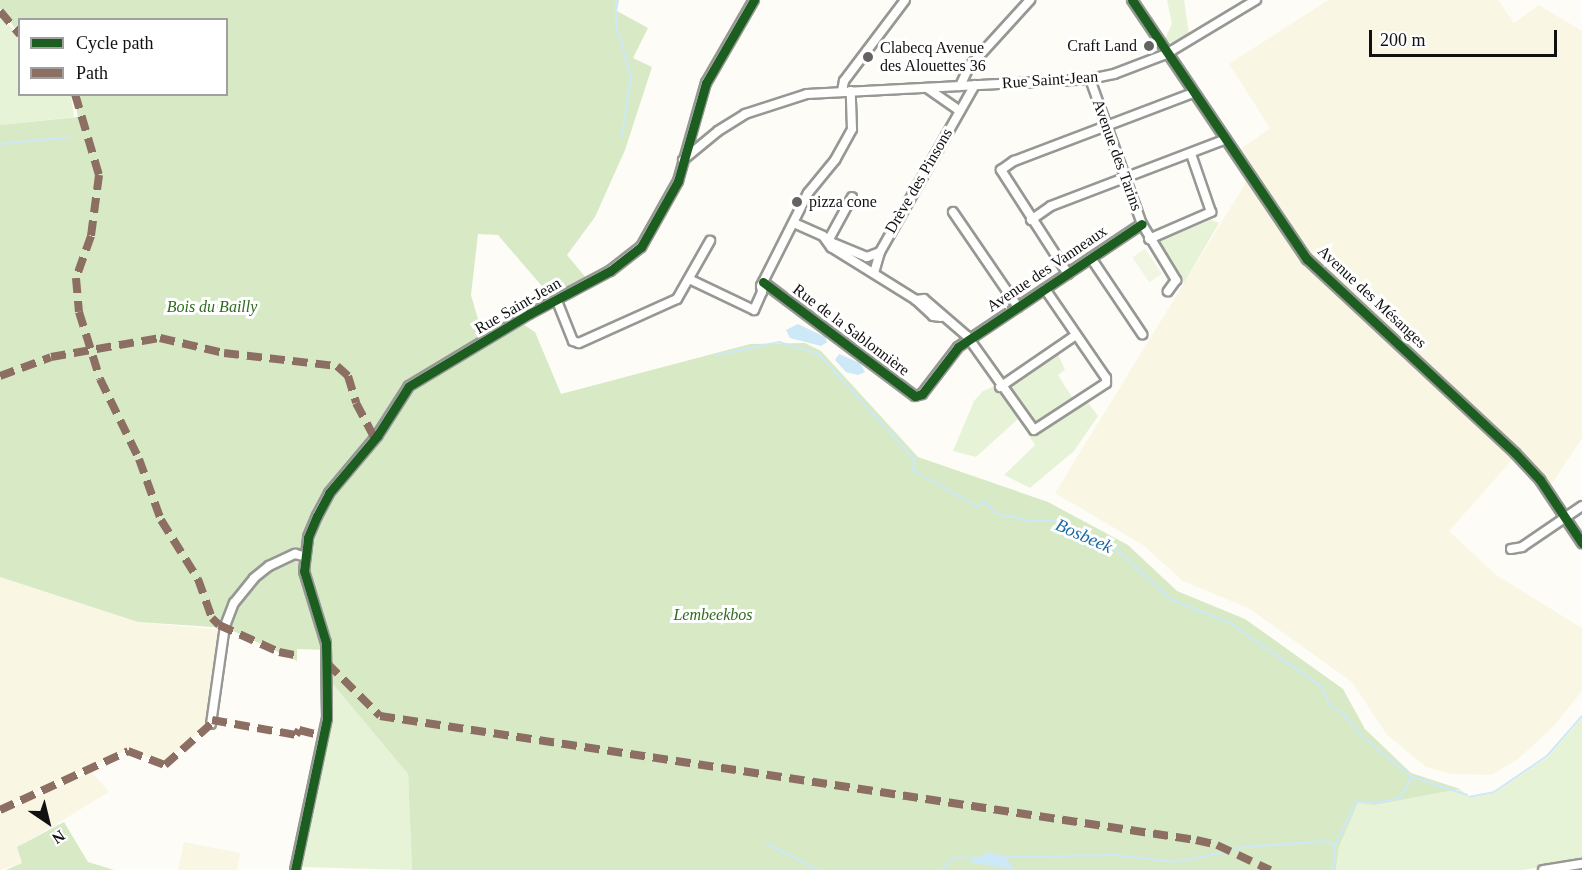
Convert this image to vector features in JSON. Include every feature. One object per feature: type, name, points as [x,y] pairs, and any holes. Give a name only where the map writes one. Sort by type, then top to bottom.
[{"type":"street","points":[[683,160],[706,83],[754,0]]},
{"type":"street","points":[[842,91],[850,74],[904,0]]},
{"type":"street","points":[[960,86],[969,67],[1030,0]]},
{"type":"street","name":"Avenue des Mésanges","points":[[1132,0],[1166,54],[1307,259],[1474,411],[1540,480],[1582,543]]},
{"type":"street","name":"Rue Saint-Jean","points":[[304,556],[317,516],[351,465],[377,436],[410,386],[610,272],[641,247],[666,206],[683,160],[718,130],[760,106],[807,94],[1090,79],[1166,54],[1256,0]]},
{"type":"street","points":[[850,74],[852,83],[861,90]]},
{"type":"street","name":"Avenue des Tarins","points":[[1090,79],[1142,224],[1149,239],[1176,280],[1168,291]]},
{"type":"street","name":"Drève des Pinsons","points":[[874,273],[880,252],[975,85]]},
{"type":"street","name":"Drève des Pinsons","points":[[927,88],[960,111]]},
{"type":"street","points":[[689,279],[749,311],[754,310],[762,292],[763,282],[808,192],[835,160],[852,129],[851,90]]},
{"type":"street","points":[[1068,274],[1031,220],[1001,170],[1014,161],[1193,93]]},
{"type":"street","points":[[1031,220],[1051,206],[1226,139]]},
{"type":"street","points":[[1149,239],[1211,212],[1191,154]]},
{"type":"street","points":[[828,241],[852,196]]},
{"type":"street","points":[[954,212],[1018,307]]},
{"type":"street","points":[[794,223],[828,241],[867,257],[862,266]]},
{"type":"street","name":"Avenue des Vanneaux","points":[[970,339],[1142,224]]},
{"type":"street","points":[[557,301],[573,341],[579,343],[677,299],[710,241]]},
{"type":"street","points":[[828,241],[831,247],[916,300],[933,316],[941,316],[970,339],[1030,429],[1038,430],[1106,383],[1106,378],[1045,289]]},
{"type":"street","name":"Drève des Pinsons","points":[[867,257],[880,252]]},
{"type":"street","points":[[1091,258],[1142,334]]},
{"type":"street","name":"Rue de la Sablonnière","points":[[763,282],[915,396],[922,394],[955,350],[970,339]]},
{"type":"street","points":[[1000,387],[1076,335]]},
{"type":"street","points":[[1511,549],[1522,547],[1582,506]]},
{"type":"street","points":[[211,724],[221,645],[234,603],[254,578],[269,566],[295,554],[304,556],[307,591],[324,636],[327,663],[327,722],[296,870]]},
{"type":"street","points":[[1543,870],[1582,864]]},
{"type":"shaded area","points":[[1328,0],[1498,0],[1514,23],[1539,5],[1582,31],[1582,438],[1550,487],[1519,452],[1449,531],[1496,575],[1582,628],[1582,691],[1553,727],[1518,759],[1491,775],[1451,774],[1426,767],[1387,735],[1352,682],[1250,609],[1183,581],[1143,545],[1055,493],[1253,171],[1238,151],[1270,128],[1229,64]]},
{"type":"shaded area","points":[[0,577],[138,622],[223,630],[209,724],[165,763],[127,750],[0,809]]},
{"type":"shaded area","points":[[91,771],[109,792],[18,847],[22,863],[0,870],[0,813]]},
{"type":"shaded area","points":[[184,842],[240,853],[237,870],[178,870]]},
{"type":"green space","points":[[0,0],[619,0],[617,11],[648,28],[633,58],[652,67],[625,150],[595,217],[567,255],[587,279],[553,299],[498,235],[478,234],[471,295],[485,343],[521,323],[535,332],[561,394],[750,344],[805,343],[821,351],[918,457],[1048,502],[1128,545],[1177,591],[1245,619],[1343,689],[1365,729],[1411,773],[1460,789],[1375,805],[1358,803],[1339,847],[1336,870],[412,870],[408,774],[331,682],[328,650],[297,649],[297,661],[227,628],[138,622],[0,577],[0,125],[78,117],[74,96],[228,96],[228,18],[18,18],[18,32],[0,9]]},
{"type":"green space","points":[[1167,0],[1184,0],[1189,35],[1174,43],[1164,41],[1172,24]]},
{"type":"green space","points":[[0,14],[18,36],[18,96],[71,96],[74,117],[0,125]]},
{"type":"green space","points":[[1211,220],[1219,223],[1184,283],[1160,247],[1160,241]]},
{"type":"green space","points":[[1145,249],[1162,274],[1149,282],[1133,257]]},
{"type":"green space","points":[[1057,352],[1065,370],[1058,375],[1075,402],[1087,401],[1098,416],[1074,451],[1030,488],[1004,475],[1035,445],[1018,419],[976,457],[953,451],[974,401],[983,391],[995,386],[1000,392]]},
{"type":"green space","points":[[331,682],[408,774],[412,870],[301,867],[331,720]]},
{"type":"green space","points":[[1582,718],[1582,861],[1523,870],[1336,870],[1339,847],[1358,803],[1375,805],[1460,789],[1470,798],[1494,793],[1548,757]]},
{"type":"green space","points":[[64,822],[88,862],[114,870],[6,870],[22,863],[17,847]]},
{"type":"water","points":[[798,324],[825,337],[827,342],[821,346],[790,338],[786,330]]},
{"type":"water","points":[[839,354],[860,363],[865,372],[858,375],[846,372],[835,360]]},
{"type":"water","points":[[989,852],[1006,857],[1014,870],[969,862]]},
{"type":"waterway","points":[[616,0],[616,26],[631,75],[622,137]]},
{"type":"waterway","points":[[0,144],[69,137]]},
{"type":"waterway","name":"Bosbeek","points":[[717,355],[779,342],[819,354],[914,459],[913,470],[978,507],[984,501],[996,514],[1032,521],[1056,520],[1118,551],[1172,600],[1230,623],[1322,687],[1330,706],[1343,713],[1365,739],[1412,777]]},
{"type":"waterway","points":[[1469,797],[1494,792],[1547,756],[1582,716]]},
{"type":"waterway","points":[[1234,848],[1326,841],[1335,845],[1357,801],[1375,803],[1400,798],[1412,777],[1467,795]]},
{"type":"waterway","points":[[767,844],[818,870]]},
{"type":"waterway","points":[[1333,870],[1335,846]]},
{"type":"waterway","points":[[1005,857],[1116,855],[1175,862],[1227,852]]},
{"type":"waterway","points":[[942,870],[953,858],[976,857]]},
{"type":"marked path","points":[[0,11],[18,33]]},
{"type":"marked path","points":[[76,96],[99,175],[91,236],[76,278],[79,312],[100,379],[139,459],[161,520],[198,579],[212,618],[219,625],[279,652],[299,656]]},
{"type":"marked path","points":[[0,376],[51,357],[160,338],[224,353],[337,366],[348,376],[356,403],[375,438]]},
{"type":"marked path","points":[[327,663],[380,716],[1196,840],[1217,845],[1270,870]]},
{"type":"marked path","points":[[212,720],[296,735],[299,730],[323,736]]},
{"type":"marked path","points":[[0,810],[128,751],[165,765],[211,724]]},
{"type":"cycle path","points":[[295,870],[327,718],[326,643],[304,571],[308,537],[329,493],[377,436],[409,386],[529,314],[610,271],[641,247],[678,181],[706,83],[754,0]]},
{"type":"cycle path","points":[[1132,0],[1307,259],[1515,453],[1540,480],[1582,543]]},
{"type":"cycle path","points":[[763,282],[915,396],[922,394],[958,347],[1142,224]]},
{"type":"place","name":"Craft Land","points":[[1149,46]]},
{"type":"place","name":"Clabecq Avenue des Alouettes 36","points":[[868,57]]},
{"type":"place","name":"pizza cone","points":[[797,202]]},
{"type":"park label","name":"Bois du Bailly","points":[[212,307]]},
{"type":"park label","name":"Lembeekbos","points":[[713,615]]}]
